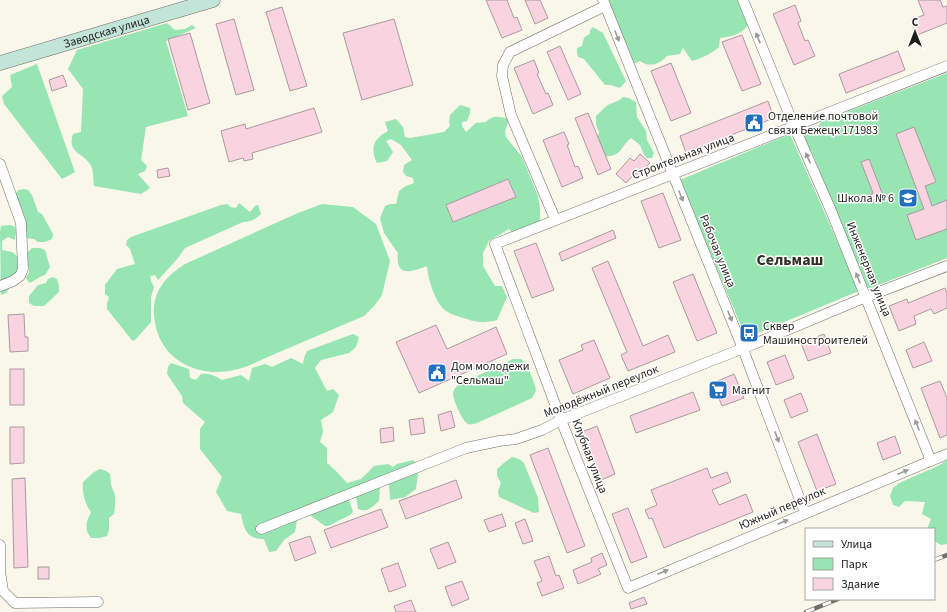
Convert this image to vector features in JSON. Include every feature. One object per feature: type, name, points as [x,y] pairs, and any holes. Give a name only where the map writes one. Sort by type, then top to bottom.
[{"type":"street","name":"Заводская улица","points":[[0,63],[213,0]]},
{"type":"street","name":"Инженерная улица","points":[[743,0],[794,126],[832,213],[931,461]]},
{"type":"street","name":"Рабочая улица","points":[[604,3],[743,349],[805,512]]},
{"type":"street","points":[[555,219],[512,115],[502,76],[502,65],[510,52],[604,3]]},
{"type":"street","name":"Строительная улица","points":[[495,244],[555,219],[672,175],[947,66]]},
{"type":"street","points":[[0,164],[21,223],[23,269],[20,276],[14,281],[0,286]]},
{"type":"street","name":"Клубная улица","points":[[495,244],[561,420],[628,588]]},
{"type":"street","name":"Молодёжный переулок","points":[[261,529],[466,448],[516,439],[542,430],[561,420],[743,349],[866,297],[947,266]]},
{"type":"street","name":"Южный переулок","points":[[628,588],[805,512],[947,454]]},
{"type":"street","points":[[0,545],[0,571],[3,591],[15,604],[98,602]]},
{"type":"green space","points":[[607,0],[738,0],[748,25],[743,31],[728,37],[720,38],[719,47],[710,54],[696,60],[692,61],[683,48],[680,54],[667,56],[658,63],[651,65],[640,61],[632,63]]},
{"type":"green space","points":[[167,23],[175,30],[185,29],[192,25],[196,28],[166,41],[188,116],[146,127],[141,160],[147,166],[145,171],[138,174],[150,188],[141,194],[94,186],[91,166],[87,160],[76,152],[72,145],[73,134],[81,132],[83,89],[68,69],[77,50]]},
{"type":"green space","points":[[593,27],[603,33],[626,81],[620,88],[605,85],[584,59],[578,57],[577,48],[582,46],[584,38],[590,34],[590,30]]},
{"type":"green space","points":[[37,64],[75,172],[62,179],[4,104],[2,96],[12,87],[10,75]]},
{"type":"green space","points":[[947,73],[947,258],[868,288],[811,150],[806,149],[801,139],[804,134],[813,133],[821,122]]},
{"type":"green space","points":[[623,97],[629,98],[636,102],[637,117],[646,131],[647,140],[654,153],[652,158],[647,158],[644,155],[640,145],[631,138],[618,153],[603,157],[596,143],[599,132],[596,125],[596,116],[606,106]]},
{"type":"green space","points":[[460,105],[470,108],[467,121],[462,122],[462,126],[466,132],[476,123],[486,122],[494,117],[509,119],[505,132],[506,137],[522,157],[538,196],[540,208],[539,228],[513,234],[509,229],[489,241],[483,253],[483,266],[495,286],[502,286],[507,297],[497,320],[489,322],[475,321],[456,316],[446,311],[435,297],[427,266],[410,271],[402,270],[399,266],[398,253],[384,233],[380,218],[385,206],[396,204],[399,191],[414,183],[413,178],[406,176],[403,172],[404,165],[412,160],[401,145],[391,139],[386,141],[393,152],[387,161],[377,163],[373,148],[379,137],[388,131],[385,122],[396,119],[403,127],[405,137],[410,138],[444,132],[450,126],[450,115]]},
{"type":"green space","points":[[790,134],[859,291],[746,338],[680,180]]},
{"type":"green space","points":[[24,189],[28,190],[32,195],[38,212],[42,214],[52,232],[52,239],[45,242],[38,242],[34,239],[25,238],[15,193]]},
{"type":"green space","points":[[239,203],[250,212],[255,206],[258,205],[261,214],[253,220],[243,222],[185,248],[158,280],[155,275],[150,276],[154,287],[151,297],[151,322],[133,341],[107,309],[109,297],[105,294],[105,285],[117,269],[135,264],[130,249],[126,245],[127,240],[131,237],[221,205],[228,204],[230,207],[236,208]]},
{"type":"green space","points":[[322,204],[353,207],[376,224],[390,261],[382,295],[364,316],[243,368],[223,372],[194,368],[182,363],[171,354],[163,344],[157,330],[154,315],[155,299],[166,279],[185,264],[298,213]]},
{"type":"green space","points":[[11,225],[15,227],[15,240],[8,237],[2,241],[2,250],[12,252],[17,256],[19,270],[10,279],[9,289],[6,293],[1,295],[0,232],[1,226]]},
{"type":"green space","points":[[32,248],[40,248],[45,250],[50,267],[45,275],[30,283],[26,277],[29,273],[29,268],[26,264],[27,253]]},
{"type":"green space","points":[[53,277],[57,279],[59,292],[44,306],[34,306],[29,303],[29,296],[38,285],[46,283],[48,279]]},
{"type":"green space","points":[[353,334],[359,337],[356,347],[349,353],[321,360],[315,368],[327,391],[333,389],[339,395],[333,412],[321,420],[323,432],[320,442],[327,448],[327,463],[347,483],[361,479],[374,466],[388,464],[393,467],[397,464],[413,460],[416,463],[418,474],[416,489],[405,497],[390,500],[389,484],[380,487],[379,501],[367,510],[358,509],[356,497],[349,500],[353,512],[328,526],[325,526],[310,515],[297,520],[295,532],[284,540],[276,551],[269,552],[264,539],[258,539],[250,535],[245,529],[241,514],[227,511],[216,492],[222,477],[200,449],[200,429],[205,422],[183,403],[182,396],[167,374],[168,367],[171,363],[189,369],[190,378],[196,380],[201,374],[207,374],[222,380],[241,375],[249,381],[252,368],[265,364],[272,367],[291,358],[303,364],[307,351]]},
{"type":"green space","points":[[513,359],[521,359],[527,364],[536,391],[532,398],[477,423],[468,424],[463,419],[456,405],[453,396],[455,388],[458,385]]},
{"type":"green space","points":[[512,457],[519,459],[524,463],[538,498],[539,512],[534,513],[499,497],[498,491],[501,483],[497,476],[497,469]]},
{"type":"green space","points":[[947,460],[947,544],[941,545],[935,542],[935,528],[927,528],[931,519],[922,514],[925,502],[905,501],[899,507],[893,505],[890,496],[893,488],[899,483],[938,466]]},
{"type":"green space","points":[[100,469],[110,474],[111,485],[115,495],[115,507],[114,514],[109,518],[109,530],[107,536],[91,538],[87,532],[86,525],[91,512],[84,498],[83,482],[94,472]]},
{"type":"building","points":[[486,0],[507,0],[514,18],[517,17],[522,30],[502,38]]},
{"type":"building","points":[[525,0],[540,0],[548,18],[535,24]]},
{"type":"building","points":[[918,0],[940,0],[943,7],[947,6],[947,23],[917,35],[911,20],[924,15]]},
{"type":"building","points":[[795,5],[801,21],[798,23],[805,41],[808,40],[815,56],[794,65],[773,14]]},
{"type":"building","points":[[282,7],[307,86],[290,91],[266,12]]},
{"type":"building","points":[[234,19],[254,90],[236,95],[216,24]]},
{"type":"building","points":[[394,19],[413,85],[362,100],[343,33]]},
{"type":"building","points":[[190,33],[210,103],[188,110],[168,39]]},
{"type":"building","points":[[742,35],[761,84],[742,91],[722,42]]},
{"type":"building","points":[[560,46],[581,94],[568,100],[547,52]]},
{"type":"building","points":[[898,51],[905,70],[846,93],[839,74]]},
{"type":"building","points":[[534,60],[539,73],[537,74],[553,105],[533,114],[514,68]]},
{"type":"building","points":[[671,63],[691,113],[671,121],[651,71]]},
{"type":"building","points":[[63,75],[67,86],[52,91],[49,80]]},
{"type":"building","points":[[768,101],[774,118],[686,153],[680,136]]},
{"type":"building","points":[[314,108],[322,132],[252,153],[253,159],[244,161],[243,158],[229,162],[221,131],[245,124],[246,129]]},
{"type":"building","points":[[588,113],[611,169],[598,175],[575,118]]},
{"type":"building","points":[[914,127],[936,182],[925,186],[932,206],[947,200],[947,229],[916,240],[907,215],[924,209],[896,134]]},
{"type":"building","points":[[564,132],[575,167],[578,166],[583,178],[562,187],[543,140]]},
{"type":"building","points":[[640,154],[650,163],[638,175],[635,173],[626,183],[616,174],[630,158],[634,161]]},
{"type":"building","points":[[869,159],[884,198],[872,203],[869,195],[873,193],[861,162]]},
{"type":"building","points":[[168,168],[170,176],[158,178],[157,170]]},
{"type":"building","points":[[508,179],[516,197],[453,222],[446,205]]},
{"type":"building","points":[[663,193],[681,240],[659,248],[641,201]]},
{"type":"building","points":[[613,230],[616,238],[562,261],[559,253]]},
{"type":"building","points":[[536,243],[554,290],[532,298],[514,251]]},
{"type":"building","points":[[608,261],[643,346],[668,335],[675,352],[628,371],[621,355],[627,352],[592,268]]},
{"type":"building","points":[[693,274],[717,333],[697,341],[673,282]]},
{"type":"building","points":[[945,288],[947,293],[947,308],[934,314],[931,309],[914,316],[916,324],[899,331],[889,306],[907,299],[908,303]]},
{"type":"building","points":[[24,314],[25,337],[28,337],[28,351],[10,352],[8,315]]},
{"type":"building","name":"Дом молодежи \"Сельмаш\"","points":[[436,325],[447,349],[496,327],[507,354],[419,393],[396,342]]},
{"type":"building","points":[[824,334],[831,353],[808,361],[801,343]]},
{"type":"building","points":[[594,340],[610,378],[573,394],[559,360],[583,350],[581,345]]},
{"type":"building","points":[[924,342],[932,361],[913,368],[906,350]]},
{"type":"building","points":[[785,355],[794,378],[776,385],[767,362]]},
{"type":"building","points":[[10,369],[24,369],[24,405],[10,405]]},
{"type":"building","points":[[734,374],[744,398],[722,406],[713,383]]},
{"type":"building","points":[[940,381],[947,398],[947,435],[940,438],[921,388]]},
{"type":"building","points":[[693,392],[700,410],[636,433],[630,416]]},
{"type":"building","points":[[801,393],[808,411],[791,418],[784,400]]},
{"type":"building","points":[[451,411],[455,427],[441,431],[438,415]]},
{"type":"building","points":[[423,418],[425,433],[411,435],[409,420]]},
{"type":"building","points":[[597,426],[615,474],[601,480],[582,432]]},
{"type":"building","points":[[10,427],[24,427],[24,463],[10,464]]},
{"type":"building","points":[[393,427],[394,441],[381,443],[380,429]]},
{"type":"building","points":[[817,434],[836,484],[817,491],[798,442]]},
{"type":"building","points":[[895,436],[901,453],[883,460],[877,443]]},
{"type":"building","points":[[548,448],[585,546],[567,553],[530,455]]},
{"type":"building","points":[[707,468],[711,478],[727,472],[731,482],[712,490],[719,505],[746,494],[753,512],[664,548],[652,518],[649,519],[645,510],[657,505],[651,490]]},
{"type":"building","points":[[25,478],[28,567],[14,568],[12,479]]},
{"type":"building","points":[[456,480],[462,498],[406,519],[399,501]]},
{"type":"building","points":[[628,508],[647,557],[631,563],[612,514]]},
{"type":"building","points":[[381,509],[388,527],[331,548],[324,530]]},
{"type":"building","points":[[502,514],[506,526],[489,532],[484,520]]},
{"type":"building","points":[[525,519],[533,541],[523,544],[515,523]]},
{"type":"building","points":[[310,536],[316,553],[295,561],[289,543]]},
{"type":"building","points":[[448,542],[456,562],[438,569],[430,549]]},
{"type":"building","points":[[602,553],[607,565],[598,569],[601,574],[578,584],[573,570],[592,562],[591,558]]},
{"type":"building","points":[[549,556],[556,576],[559,575],[564,588],[542,596],[537,583],[542,581],[534,561]]},
{"type":"building","points":[[398,563],[406,586],[389,592],[381,569]]},
{"type":"building","points":[[38,567],[49,567],[49,579],[38,579]]},
{"type":"building","points":[[462,581],[469,599],[452,606],[445,587]]},
{"type":"building","points":[[644,597],[647,604],[631,609],[629,603]]},
{"type":"building","points":[[411,600],[416,612],[396,612],[394,606]]},
{"type":"railway","points":[[935,560],[947,555]]},
{"type":"railway","points":[[806,612],[836,600]]},
{"type":"place","name":"Отделение почтовой связи Бежецк 171983","points":[[754,123]]},
{"type":"place","name":"Школа № 6","points":[[908,198]]},
{"type":"place","name":"Сквер Машиностроителей","points":[[749,333]]},
{"type":"place","name":"Дом молодежи \"Сельмаш\"","points":[[437,373]]},
{"type":"place","name":"Магнит","points":[[718,390]]},
{"type":"district","name":"Сельмаш","points":[[790,259]]}]
